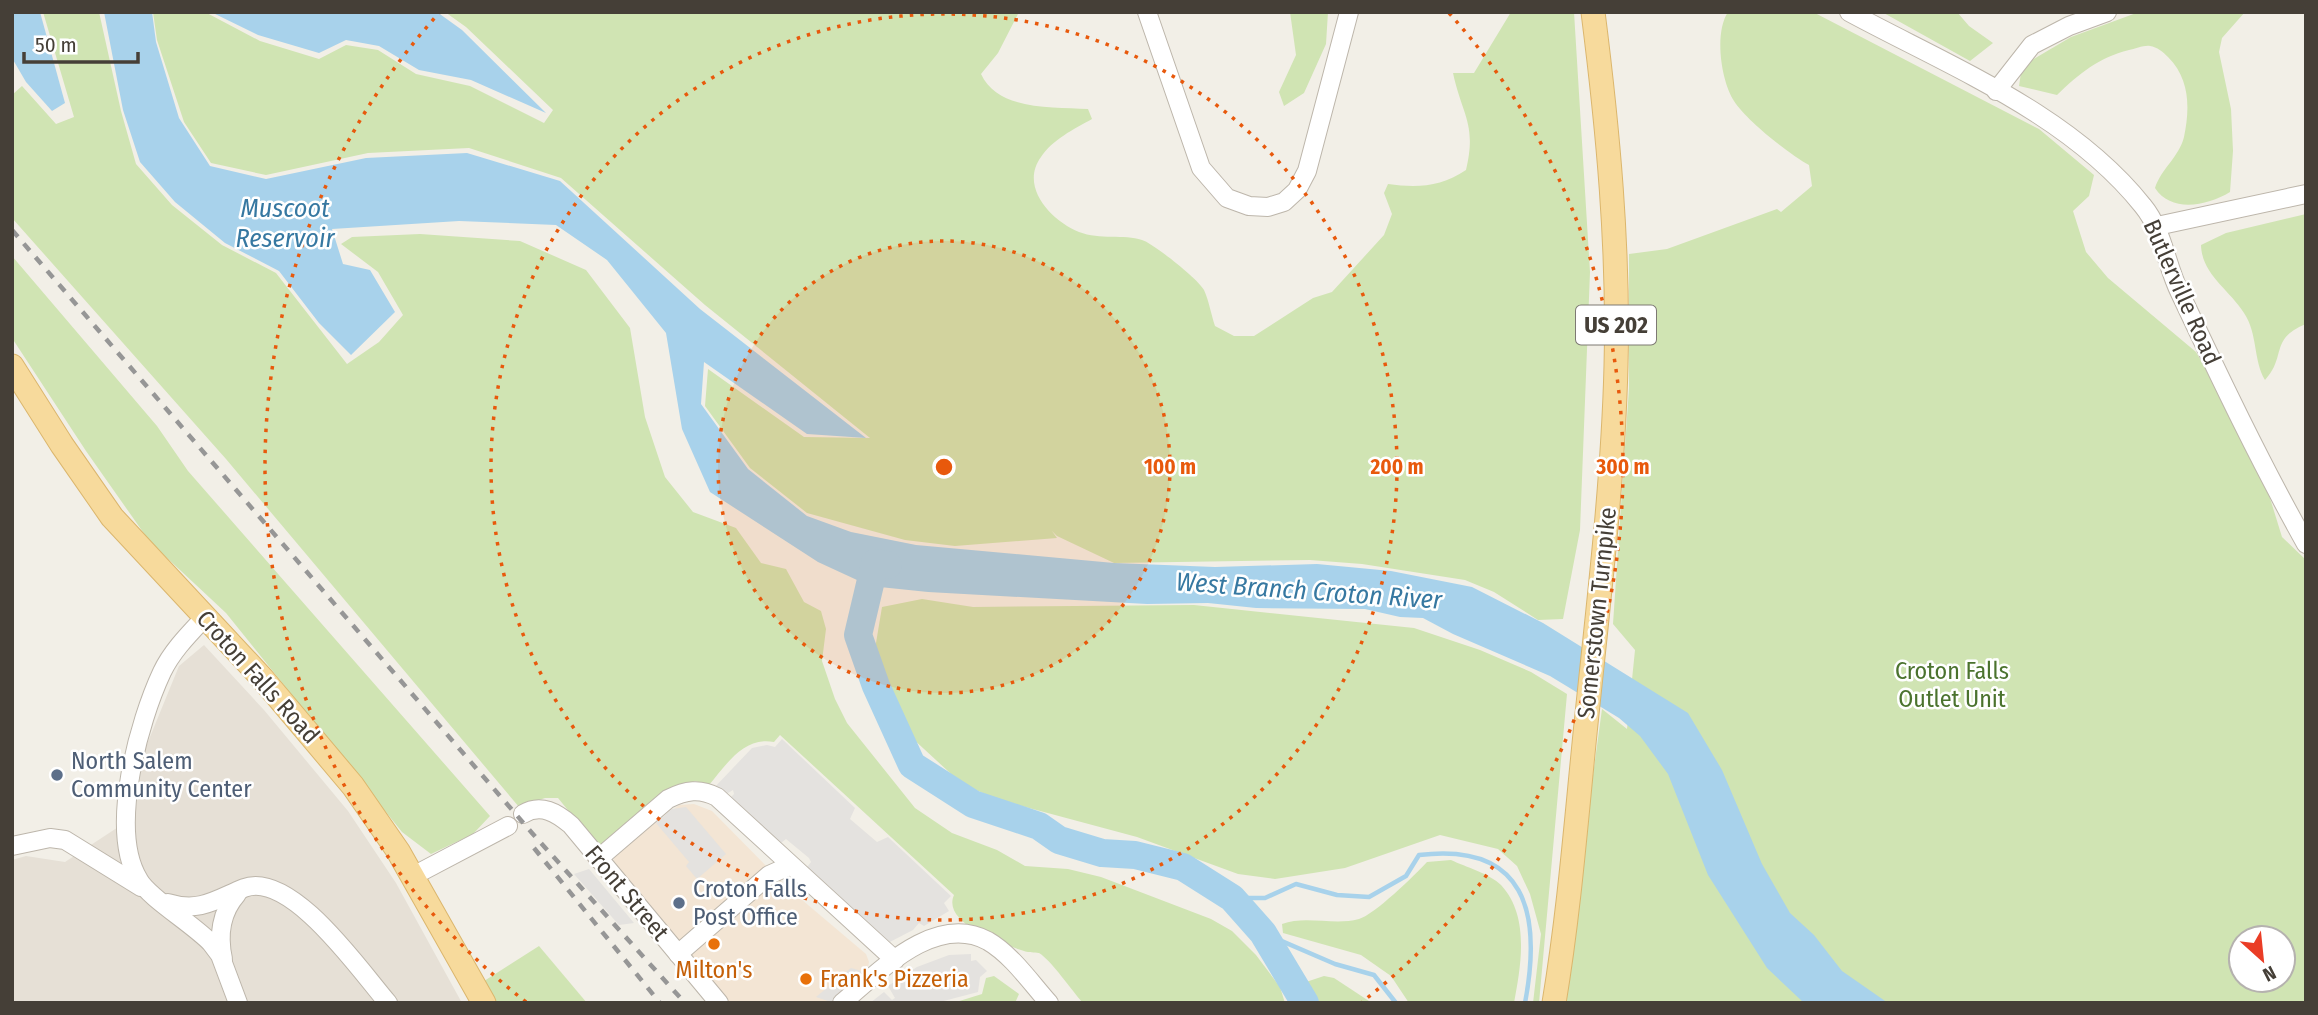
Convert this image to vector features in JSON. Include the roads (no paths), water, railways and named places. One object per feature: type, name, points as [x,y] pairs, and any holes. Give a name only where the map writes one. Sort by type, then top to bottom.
[{"type":"main road","name":"Somerstown Turnpike","points":[[1554,1003],[1569,900],[1612,442],[1616,309],[1613,197],[1593,12]]},
{"type":"main road","name":"Croton Falls Road","points":[[12,366],[111,515],[284,703],[379,821],[484,1003]]},
{"type":"street","points":[[1147,12],[1201,168],[1227,198],[1249,206],[1268,207],[1284,202],[1297,190],[1307,171],[1349,12]]},
{"type":"street","name":"Butlerville Road","points":[[1849,12],[2042,118],[2120,179],[2157,226],[2168,267],[2183,300],[2252,446],[2306,544]]},
{"type":"street","points":[[1996,91],[2032,46],[2069,26],[2107,12]]},
{"type":"street","points":[[2157,226],[2306,194]]},
{"type":"street","points":[[205,617],[172,655],[162,672],[135,755],[126,812],[134,872],[154,896],[195,907],[211,904],[255,885],[267,887],[294,900],[324,929],[388,1003]]},
{"type":"street","points":[[598,859],[668,799],[694,790],[716,796],[789,866],[895,960]]},
{"type":"street","name":"Front Street","points":[[523,814],[536,808],[560,816],[719,1003]]},
{"type":"street","points":[[413,876],[508,827]]},
{"type":"street","points":[[12,846],[50,838],[65,840],[154,896],[211,943],[238,1003]]},
{"type":"street","points":[[678,954],[769,875],[789,866]]},
{"type":"street","points":[[225,970],[220,948],[221,928],[226,911],[243,888]]},
{"type":"street","points":[[842,1003],[909,949],[941,937],[975,936],[1000,951],[1049,1003]]},
{"type":"water","points":[[12,12],[40,12],[65,103],[52,111],[26,82],[12,58]]},
{"type":"water","points":[[104,12],[152,12],[156,42],[179,118],[210,166],[266,179],[366,158],[467,153],[560,181],[700,309],[866,438],[807,434],[704,362],[701,404],[748,469],[807,516],[851,532],[916,545],[1114,563],[1215,567],[1317,564],[1391,571],[1472,587],[1543,623],[1688,713],[1722,770],[1762,864],[1790,913],[1814,935],[1842,971],[1888,1003],[1804,1003],[1767,968],[1708,875],[1668,774],[1640,736],[1619,718],[1550,676],[1423,618],[1400,617],[1365,609],[1256,608],[1208,603],[1147,604],[928,592],[870,586],[818,562],[710,492],[682,429],[666,333],[607,260],[556,225],[459,221],[332,229],[343,264],[370,270],[395,312],[351,355],[319,323],[279,271],[225,243],[175,202],[140,162],[123,110]]},
{"type":"water","points":[[211,12],[437,12],[462,30],[546,113],[471,80],[419,70],[379,46],[346,40],[319,53],[258,35]]},
{"type":"waterway","points":[[888,565],[875,563],[858,635],[876,686],[912,765],[973,804],[1039,826],[1059,840],[1102,853],[1135,855],[1183,867],[1232,898],[1263,933],[1305,1003]]},
{"type":"waterway","points":[[1232,898],[1265,898],[1296,884],[1337,895],[1369,897],[1406,876],[1419,855],[1455,854],[1483,860],[1504,872],[1518,890],[1527,913],[1531,940],[1525,1003]]},
{"type":"waterway","points":[[1263,933],[1335,964],[1374,975],[1396,1003]]},
{"type":"railway","points":[[12,230],[532,833],[685,1003]]},
{"type":"railway","points":[[534,848],[660,1003]]},
{"type":"place","name":"North Salem Community Center","points":[[57,775]]},
{"type":"place","name":"Croton Falls Post Office","points":[[679,903]]},
{"type":"place","name":"Milton's","points":[[714,944]]},
{"type":"place","name":"Frank's Pizzeria","points":[[806,979]]},
{"type":"water label","name":"Muscoot Reservoir","points":[[285,223]]},
{"type":"water label","name":"West Branch Croton River","points":[[1309,591]]},
{"type":"park label","name":"Croton Falls Outlet Unit","points":[[1952,685]]}]
